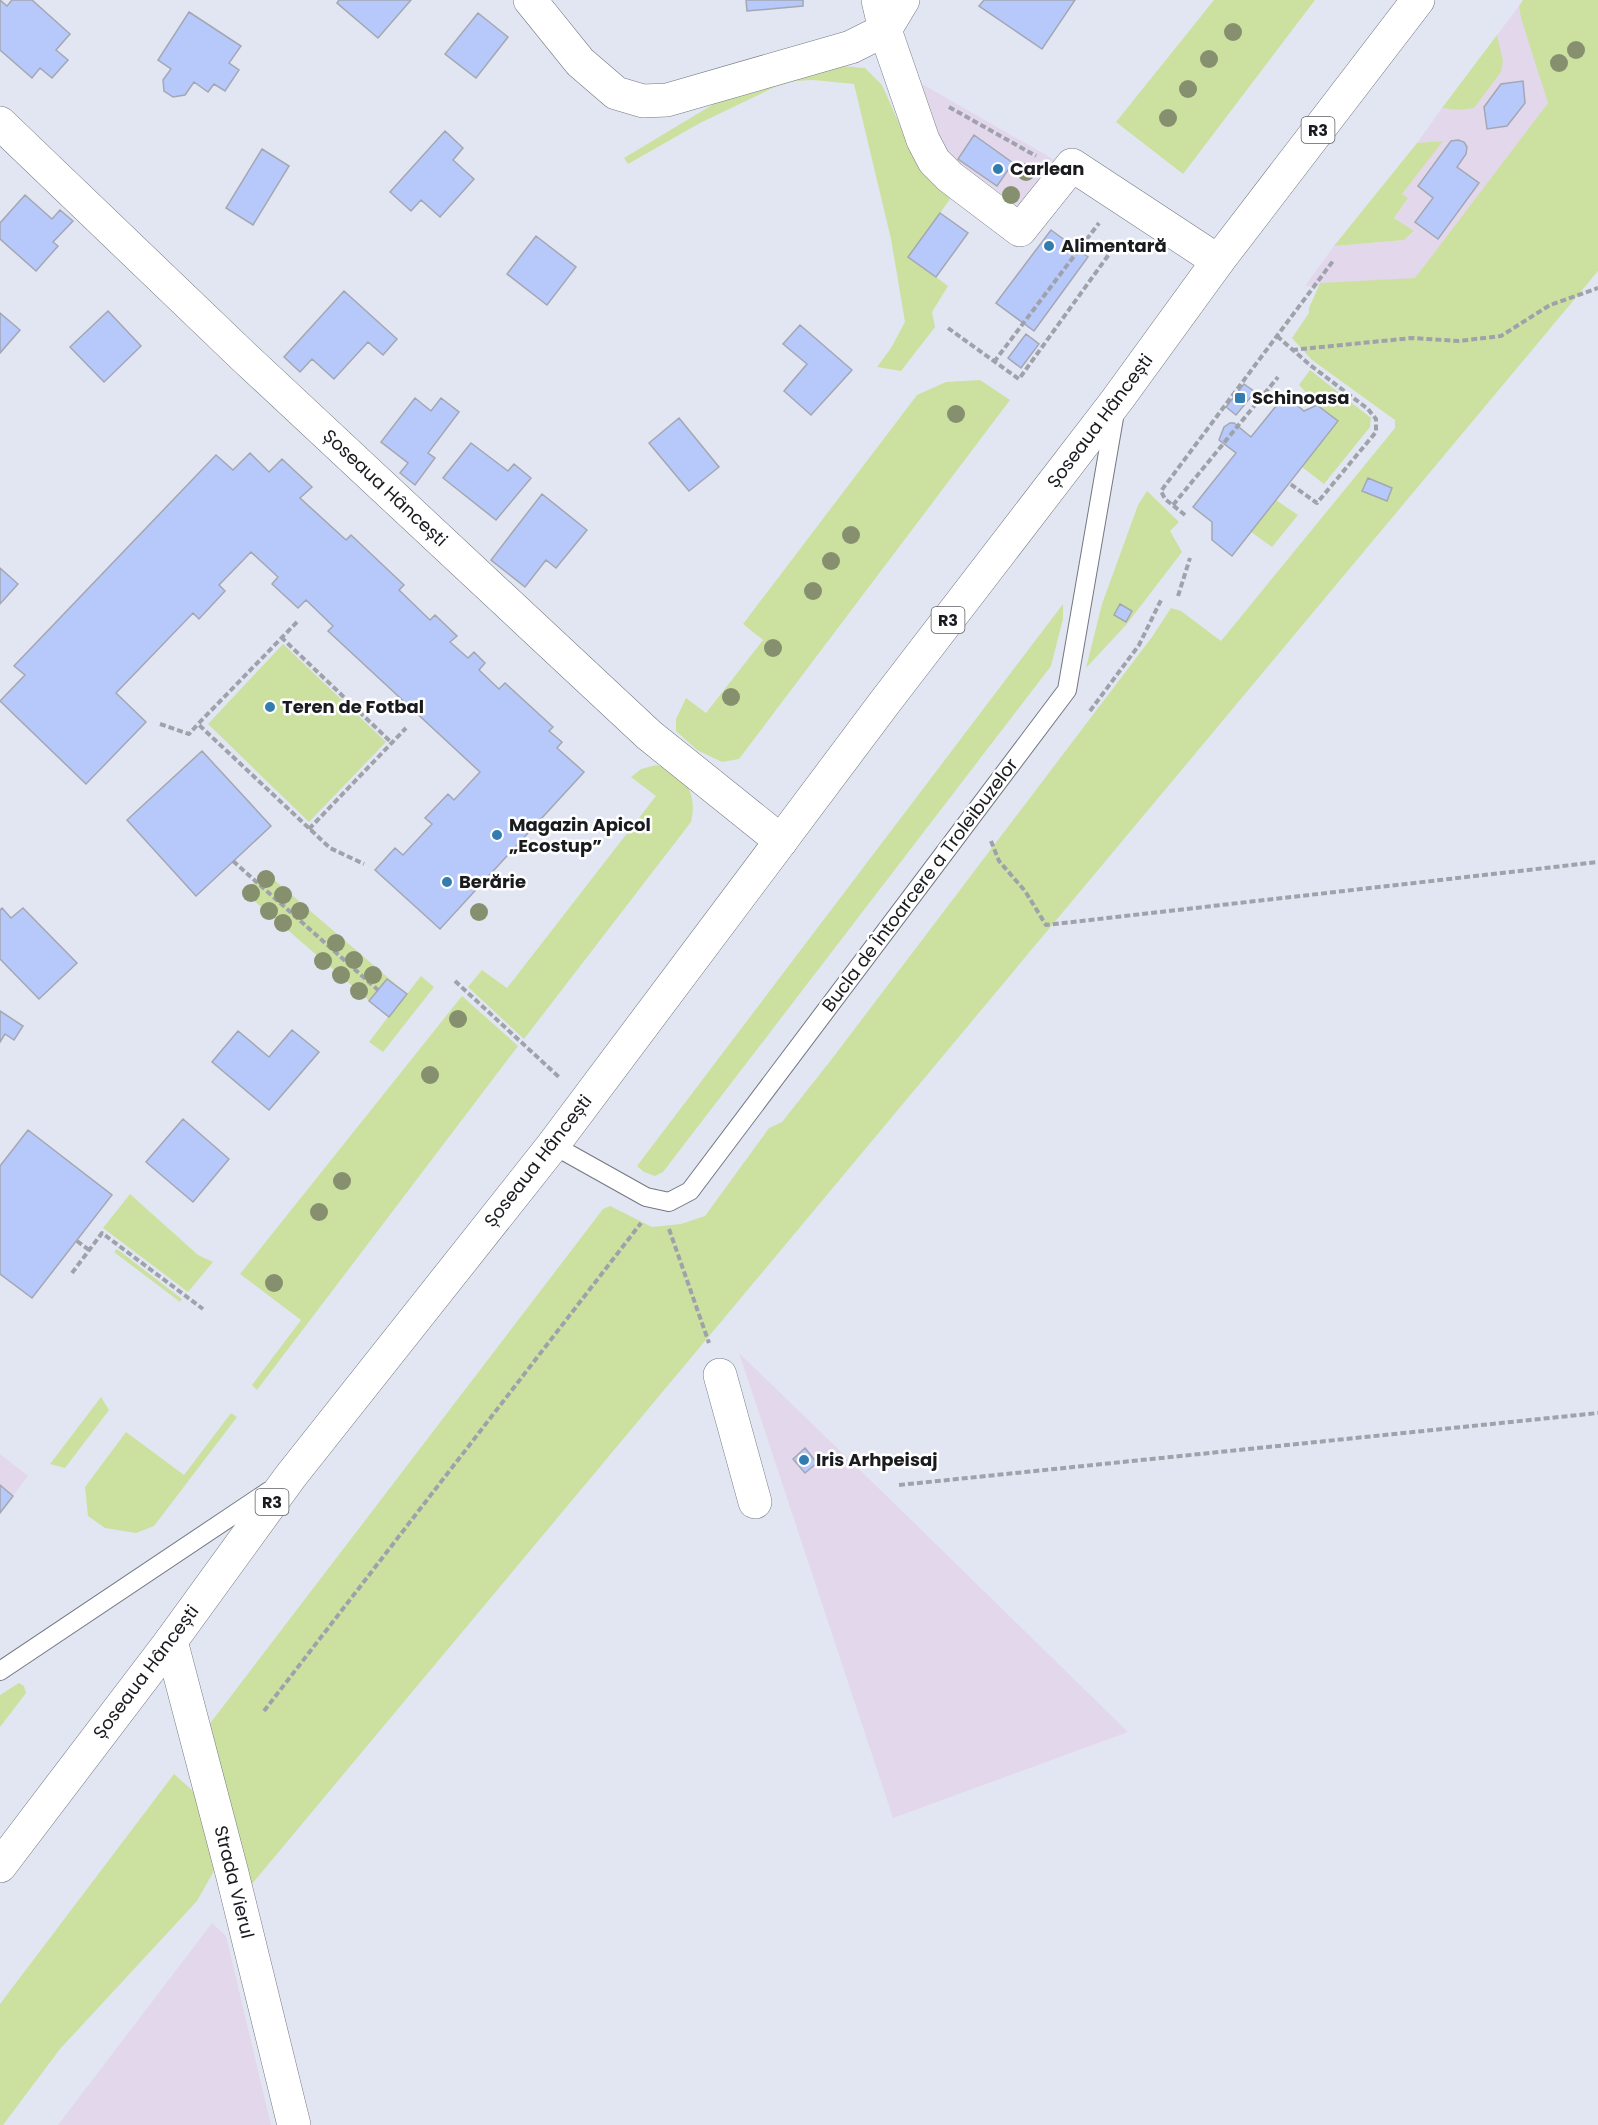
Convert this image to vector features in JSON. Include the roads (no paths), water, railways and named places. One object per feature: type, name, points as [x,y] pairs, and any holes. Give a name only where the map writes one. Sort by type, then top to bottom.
[{"type":"main road","points":[[530,0],[580,63],[616,93],[644,101],[667,100],[851,47],[882,15],[903,0]]},
{"type":"main road","name":"Șoseaua Hâncești","points":[[0,1866],[171,1641],[290,1477],[553,1145],[885,702],[1117,400],[1218,261],[1418,0]]},
{"type":"main road","points":[[882,15],[922,140],[934,161],[950,177],[1020,230],[1072,165],[1218,261]]},
{"type":"main road","name":"Șoseaua Hâncești","points":[[0,123],[252,364],[649,735],[781,841]]},
{"type":"main road","points":[[720,1375],[755,1502]]},
{"type":"main road","name":"Strada Vierul","points":[[171,1641],[232,1873],[294,2125]]},
{"type":"lane","name":"Bucla de Întoarcere a Troleibuzelor","points":[[553,1145],[646,1197],[669,1202],[690,1191],[1067,690],[1117,400]]},
{"type":"lane","name":"Șoseaua Hâncești","points":[[0,1671],[290,1477]]},
{"type":"place","name":"Carlean","points":[[998,169]]},
{"type":"place","name":"Alimentară","points":[[1049,246]]},
{"type":"place","name":"Schinoasa","points":[[1240,398]]},
{"type":"place","name":"Teren de Fotbal","points":[[270,707]]},
{"type":"place","name":"Magazin Apicol „Ecostup”","points":[[497,835]]},
{"type":"place","name":"Berărie","points":[[447,882]]},
{"type":"place","name":"Iris Arhpeisaj","points":[[804,1460]]}]
